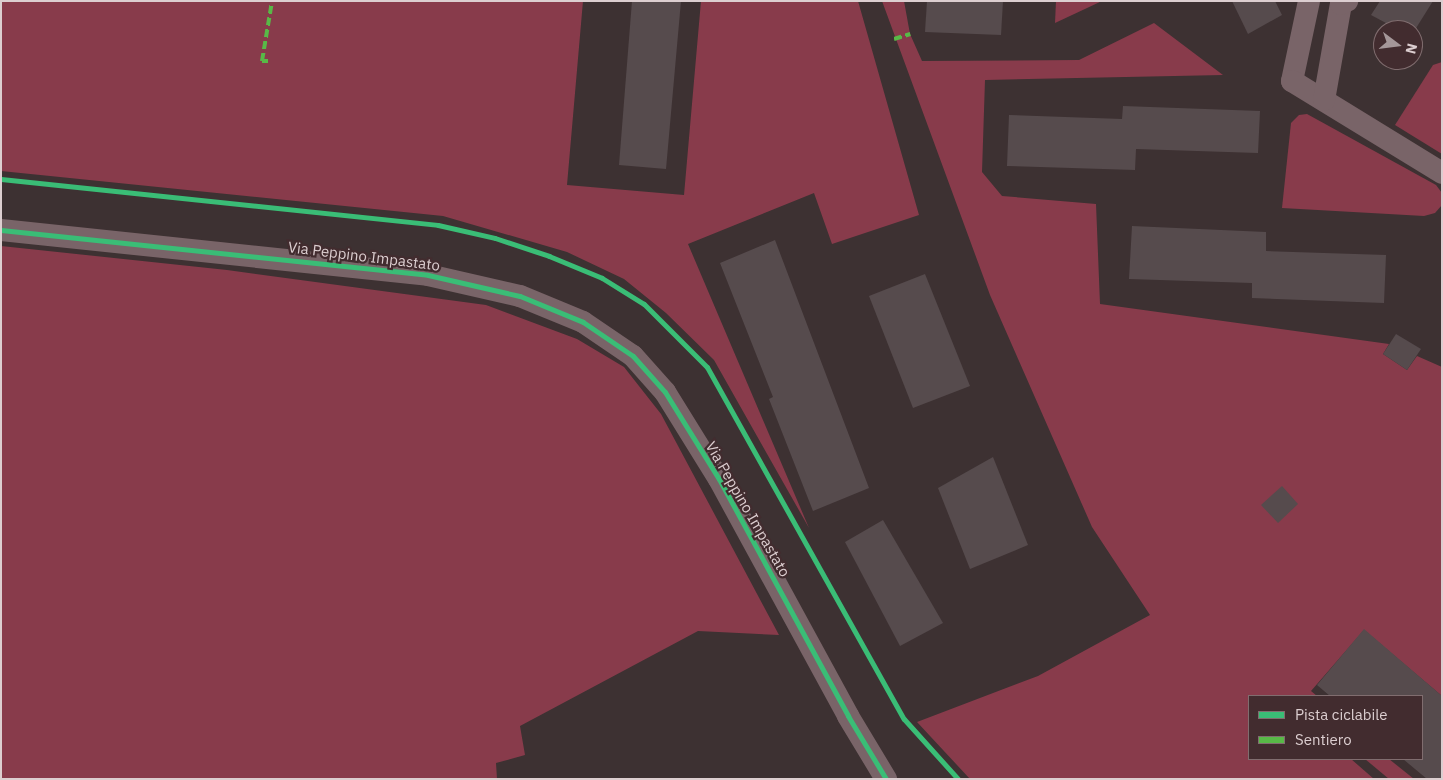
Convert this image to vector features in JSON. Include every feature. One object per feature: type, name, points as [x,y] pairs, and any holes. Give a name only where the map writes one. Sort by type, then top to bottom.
[{"type":"street","points":[[1309,1],[1292,81],[1442,173]]},
{"type":"street","points":[[1324,100],[1341,4],[1347,1]]},
{"type":"street","name":"Via Peppino Impastato","points":[[1,230],[428,276],[520,296],[583,322],[633,356],[665,392],[719,480],[848,716],[886,779]]},
{"type":"shaded area","points":[[1,1],[583,1],[567,185],[684,195],[701,1],[858,1],[919,215],[832,244],[814,193],[688,244],[809,528],[714,360],[666,313],[624,279],[567,252],[443,216],[1,171]]},
{"type":"shaded area","points":[[882,1],[904,1],[910,34],[922,61],[1079,60],[1154,23],[1223,75],[985,80],[982,172],[1002,196],[1096,204],[1100,304],[1389,344],[1383,354],[1407,370],[1417,356],[1442,367],[1442,696],[1364,630],[1311,691],[1316,695],[1248,695],[1248,760],[1352,760],[1374,779],[970,779],[917,722],[1038,676],[1150,615],[1092,527],[990,295]]},
{"type":"shaded area","points":[[1056,1],[1102,1],[1055,23]]},
{"type":"shaded area","points":[[1442,62],[1442,154],[1395,125],[1433,65]]},
{"type":"shaded area","points":[[1307,114],[1436,185],[1442,193],[1442,205],[1435,213],[1424,216],[1282,208],[1291,123],[1299,115]]},
{"type":"shaded area","points":[[1,246],[227,270],[486,305],[577,339],[624,367],[661,414],[779,635],[698,631],[520,726],[525,755],[496,763],[497,779],[1,779]]},
{"type":"shaded area","points":[[1366,760],[1390,760],[1414,779],[1389,779]]},
{"type":"building","points":[[632,1],[681,1],[666,169],[619,165]]},
{"type":"building","points":[[927,1],[1003,1],[1001,35],[925,32]]},
{"type":"building","points":[[1232,1],[1275,1],[1282,15],[1248,34]]},
{"type":"building","points":[[1380,1],[1433,1],[1421,20],[1380,20],[1371,15]]},
{"type":"building","points":[[1123,106],[1260,111],[1258,153],[1136,149],[1135,170],[1007,166],[1009,115],[1122,119]]},
{"type":"building","points":[[1132,226],[1266,232],[1266,251],[1386,255],[1384,303],[1252,298],[1252,283],[1129,279]]},
{"type":"building","points":[[775,240],[869,488],[813,511],[769,399],[773,397],[720,263]]},
{"type":"building","points":[[925,274],[970,386],[913,408],[869,296]]},
{"type":"building","points":[[1396,334],[1421,349],[1407,370],[1383,354]]},
{"type":"building","points":[[993,457],[1028,545],[970,569],[938,488]]},
{"type":"building","points":[[1282,486],[1298,504],[1278,523],[1261,505]]},
{"type":"building","points":[[883,520],[943,623],[900,646],[845,542]]},
{"type":"building","points":[[1364,629],[1442,696],[1442,779],[1427,779],[1404,760],[1423,760],[1423,695],[1329,695],[1317,685]]},
{"type":"marked path","points":[[268,61],[262,61],[272,1]]},
{"type":"marked path","points":[[894,39],[910,34]]},
{"type":"cycle path","points":[[1,179],[438,225],[495,238],[549,256],[602,278],[644,304],[707,367],[904,719],[958,779]]},
{"type":"cycle path","points":[[1,230],[428,275],[520,296],[583,322],[633,356],[665,392],[719,479],[848,716],[886,779]]}]
